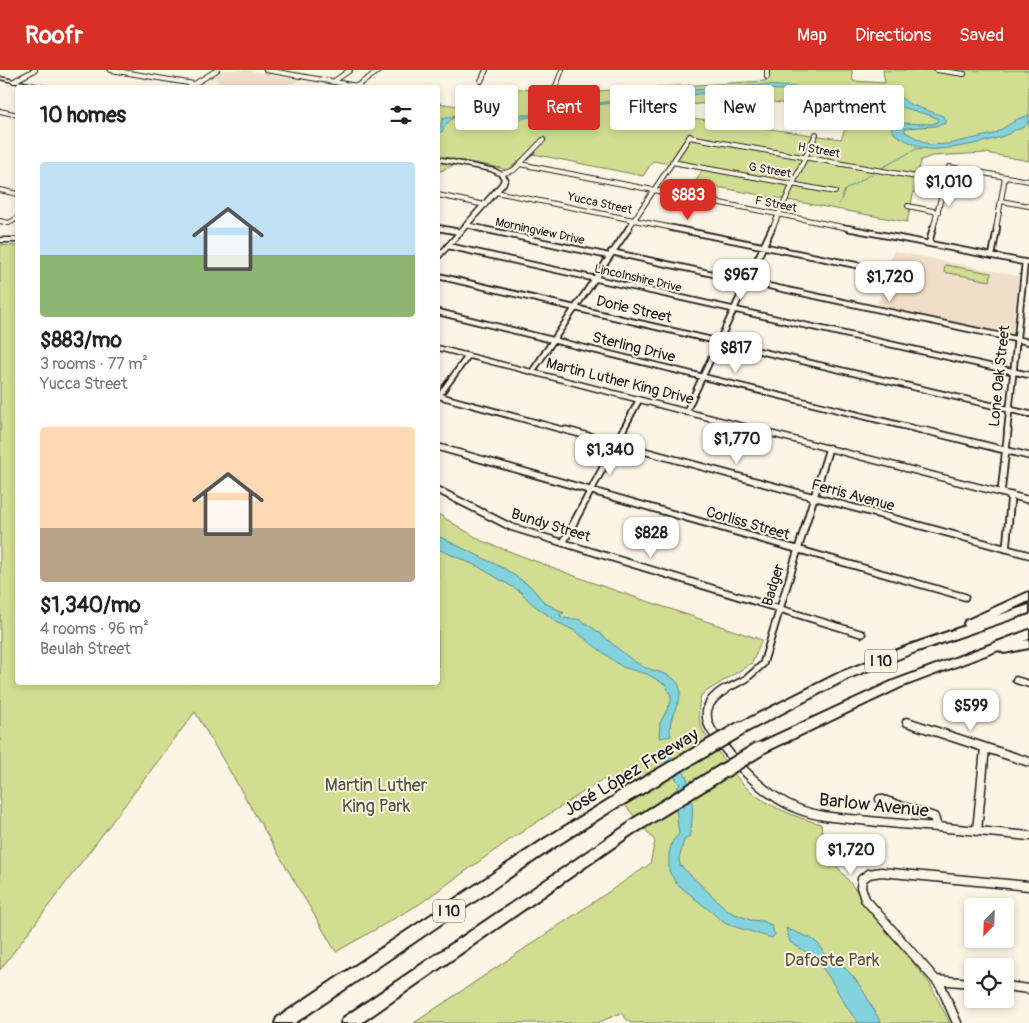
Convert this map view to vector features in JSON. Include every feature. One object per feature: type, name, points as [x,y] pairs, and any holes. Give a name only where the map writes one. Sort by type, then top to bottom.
[{"type":"highway","points":[[914,648],[1029,596]]},
{"type":"highway","name":"José López Freeway","points":[[282,1023],[551,842],[618,800],[740,729],[845,675],[914,648],[1029,609]]},
{"type":"highway","name":"I 10","points":[[348,1023],[634,826],[759,749],[898,684],[1029,634]]},
{"type":"highway","points":[[981,653],[1029,644]]},
{"type":"main road","points":[[0,78],[33,85]]},
{"type":"main road","points":[[440,159],[472,166]]},
{"type":"main road","points":[[440,255],[504,182],[501,174]]},
{"type":"main road","points":[[0,240],[15,240]]},
{"type":"main road","name":"Martin Luther King Drive","points":[[440,349],[1029,500]]},
{"type":"street","points":[[14,81],[35,70]]},
{"type":"street","points":[[111,70],[194,84],[217,70]]},
{"type":"street","points":[[266,70],[352,85]]},
{"type":"street","points":[[333,82],[350,70]]},
{"type":"street","points":[[359,85],[380,70]]},
{"type":"street","points":[[481,81],[486,70]]},
{"type":"street","points":[[556,85],[562,70]]},
{"type":"street","points":[[767,70],[767,77]]},
{"type":"street","points":[[937,70],[964,74]]},
{"type":"street","points":[[0,111],[15,114]]},
{"type":"street","points":[[686,412],[816,134]]},
{"type":"street","name":"H Street","points":[[672,162],[689,136],[945,182]]},
{"type":"street","points":[[472,166],[493,170],[501,174],[514,170],[543,140]]},
{"type":"street","points":[[532,372],[672,162]]},
{"type":"street","name":"G Street","points":[[672,162],[835,192]]},
{"type":"street","name":"F Street","points":[[520,164],[1027,262]]},
{"type":"street","points":[[929,244],[949,167],[1029,181]]},
{"type":"street","points":[[992,256],[1005,177]]},
{"type":"street","points":[[0,190],[15,193]]},
{"type":"street","name":"Yucca Street","points":[[496,192],[876,269]]},
{"type":"street","points":[[440,195],[485,204]]},
{"type":"street","points":[[1001,201],[1029,206]]},
{"type":"street","points":[[908,206],[938,212]]},
{"type":"street","points":[[0,221],[9,223],[15,220]]},
{"type":"street","name":"Morningview Drive","points":[[466,225],[1029,342]]},
{"type":"street","points":[[440,228],[460,232]]},
{"type":"street","name":"Lincolnshire Drive","points":[[448,246],[1029,376]]},
{"type":"street","name":"Lone Oak Street","points":[[1001,492],[1021,299],[1027,262]]},
{"type":"street","name":"Dorie Street","points":[[440,276],[1029,414]]},
{"type":"street","points":[[1021,299],[1029,301]]},
{"type":"street","name":"Sterling Drive","points":[[440,312],[1029,456]]},
{"type":"street","points":[[440,393],[468,356]]},
{"type":"street","name":"Ferris Avenue","points":[[440,397],[1029,555]]},
{"type":"street","points":[[563,543],[639,400]]},
{"type":"street","name":"Corliss Street","points":[[440,448],[965,597]]},
{"type":"street","name":"Badger","points":[[758,671],[763,664],[828,448]]},
{"type":"street","name":"Bundy Street","points":[[440,491],[504,525],[862,634]]},
{"type":"street","points":[[1006,549],[1011,495]]},
{"type":"street","name":"Barlow Avenue","points":[[758,671],[713,696],[705,713],[707,724],[714,734],[756,782],[781,801],[807,812],[836,818],[937,827],[934,817],[880,798]]},
{"type":"street","points":[[1016,680],[1029,684]]},
{"type":"street","points":[[907,722],[1029,762]]},
{"type":"street","points":[[977,831],[986,748]]},
{"type":"street","points":[[937,827],[1029,836]]},
{"type":"street","points":[[957,1023],[941,986],[864,899],[860,887],[864,876],[881,872],[1029,886]]},
{"type":"street","points":[[936,980],[964,982]]},
{"type":"street","points":[[1014,987],[1029,989]]},
{"type":"shaded area","points":[[222,70],[246,70],[299,80],[290,85],[222,85],[224,84],[217,82],[219,80],[209,78]]},
{"type":"shaded area","points":[[893,251],[1019,276],[1012,336],[877,307]]},
{"type":"green space","points":[[769,70],[852,70],[853,81],[885,83],[883,70],[1029,70],[1029,161],[986,153],[932,156],[921,160],[907,222],[695,183],[702,170],[653,161],[643,176],[528,153],[507,171],[501,168],[463,161],[440,171],[440,103],[455,106],[455,130],[518,130],[518,89],[528,90],[528,130],[600,130],[600,91],[610,90],[610,130],[695,130],[695,118],[705,120],[705,130],[774,130],[841,139],[844,130],[904,130],[904,85],[784,85],[784,104],[774,102],[774,85],[705,85],[705,103],[695,104],[695,85],[765,81],[769,78]]},
{"type":"green space","name":"Martin Luther King Park","points":[[0,245],[15,246],[15,685],[440,685],[440,515],[482,541],[599,585],[762,640],[752,663],[701,695],[699,720],[701,727],[708,739],[748,789],[767,803],[788,813],[821,824],[825,851],[930,984],[950,1023],[630,1023],[621,1013],[597,1023],[414,1023],[650,864],[655,841],[603,779],[508,841],[418,905],[336,952],[195,712],[0,970]]},
{"type":"green space","points":[[945,265],[991,273],[990,281],[944,272]]},
{"type":"water","points":[[774,86],[784,86],[784,90],[774,90]]},
{"type":"water","points":[[705,89],[705,93],[696,94],[695,90]]},
{"type":"water","points":[[904,100],[909,104],[943,116],[946,120],[946,123],[935,126],[905,128],[905,132],[930,145],[948,144],[994,134],[1018,119],[1029,115],[1029,118],[1027,124],[1021,129],[987,141],[960,147],[928,149],[896,135],[892,130],[904,130],[904,123],[932,124],[937,122],[938,119],[904,108]]},
{"type":"water","points":[[610,101],[610,103],[600,105],[600,103]]},
{"type":"water","points":[[455,115],[440,133],[440,126],[443,119]]},
{"type":"water","points":[[518,115],[528,115],[528,117],[518,118]]},
{"type":"water","points":[[440,537],[505,569],[530,586],[545,603],[564,613],[560,614],[560,616],[582,621],[640,665],[674,679],[678,683],[680,694],[672,716],[671,736],[659,738],[660,723],[671,702],[671,696],[666,685],[647,674],[622,667],[575,631],[557,622],[530,602],[521,592],[477,566],[440,550]]},
{"type":"water","points":[[669,750],[672,759],[686,776],[692,798],[691,830],[689,837],[684,840],[679,859],[680,865],[728,911],[750,920],[763,921],[771,925],[775,935],[772,938],[726,924],[676,883],[669,871],[669,854],[672,842],[679,834],[674,791],[680,785],[662,757],[664,751]]},
{"type":"water","points":[[786,928],[814,941],[826,954],[837,961],[853,976],[865,993],[881,1023],[859,1023],[818,962],[790,942]]},
{"type":"waterway","points":[[880,169],[916,149],[925,148]]},
{"type":"waterway","points":[[839,204],[845,190],[875,172]]},
{"type":"park label","name":"Dafoste Park","points":[[832,960]]}]
